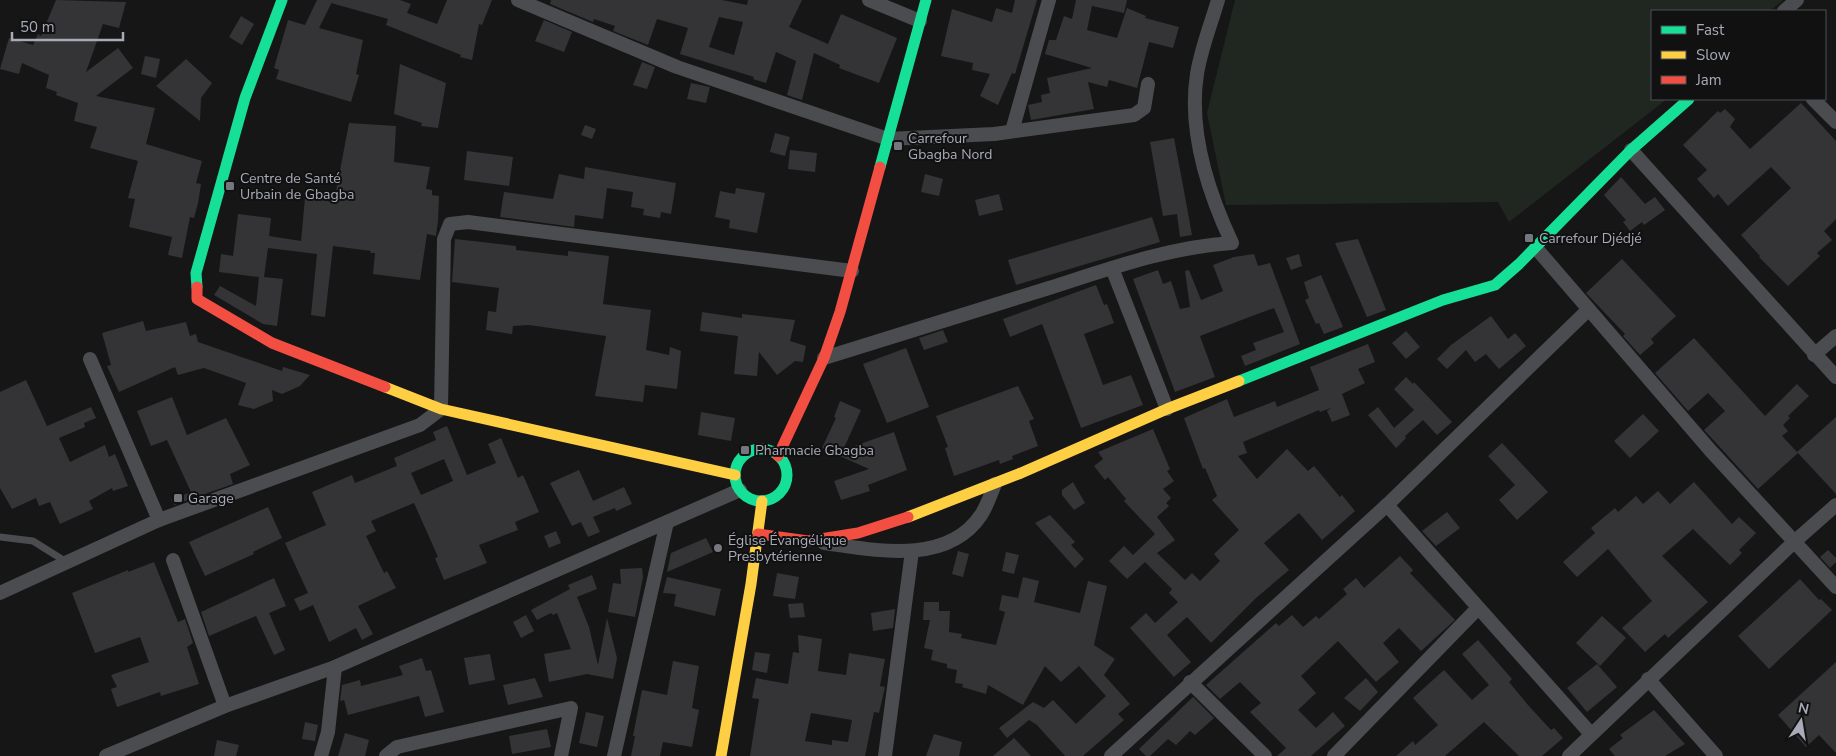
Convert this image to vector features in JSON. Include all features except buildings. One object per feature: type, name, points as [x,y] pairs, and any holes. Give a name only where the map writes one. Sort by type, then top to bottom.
[{"type":"street","points":[[282,0],[243,107],[196,273],[197,298],[272,343],[441,409],[735,475]]},
{"type":"street","points":[[518,0],[677,66],[888,139],[1012,131],[1134,115],[1144,108],[1148,84]]},
{"type":"street","points":[[869,0],[920,21]]},
{"type":"street","points":[[778,456],[824,358],[852,271],[926,0]]},
{"type":"street","points":[[1012,131],[1050,0]]},
{"type":"street","points":[[824,358],[1112,268],[1175,251],[1232,243],[1221,219],[1202,160],[1195,118],[1197,73],[1218,0]]},
{"type":"street","points":[[1785,10],[1797,0]]},
{"type":"street","points":[[808,541],[858,533],[902,519],[995,484],[1167,408],[1443,300],[1495,284],[1536,248],[1631,150],[1688,100]]},
{"type":"street","points":[[1814,100],[1836,122]]},
{"type":"street","points":[[1631,150],[1814,355],[1836,377]]},
{"type":"street","points":[[441,409],[444,238],[450,224],[468,222],[852,271]]},
{"type":"street","points":[[1536,248],[1588,310],[1836,587]]},
{"type":"street","points":[[1112,268],[1167,408]]},
{"type":"street","points":[[1111,756],[1190,682],[1387,505],[1588,310]]},
{"type":"street","points":[[1814,355],[1836,336]]},
{"type":"street","points":[[90,359],[160,520]]},
{"type":"street","points":[[0,593],[160,520],[420,426],[441,409]]},
{"type":"street","points":[[763,450],[778,456],[786,472],[786,480],[778,495],[762,501],[746,496],[740,490],[735,475],[740,460],[747,454],[763,450]]},
{"type":"street","points":[[758,534],[866,549],[912,551],[949,542],[963,534],[981,515],[995,484]]},
{"type":"street","points":[[106,756],[225,706],[335,667],[740,490]]},
{"type":"street","points":[[721,756],[762,501]]},
{"type":"street","points":[[1387,505],[1591,734]]},
{"type":"street","points":[[1569,756],[1648,679],[1836,505]]},
{"type":"street","points":[[614,756],[667,522]]},
{"type":"street","points":[[886,756],[912,551]]},
{"type":"street","points":[[173,560],[225,706]]},
{"type":"street","points":[[1334,756],[1478,608]]},
{"type":"street","points":[[321,756],[328,732],[335,667]]},
{"type":"street","points":[[1648,679],[1716,756]]},
{"type":"street","points":[[1190,682],[1265,756]]},
{"type":"street","points":[[386,756],[397,747],[571,708],[562,756]]},
{"type":"lane","points":[[0,537],[33,541],[68,563]]},
{"type":"shaded area","points":[[1235,0],[1783,0],[1771,10],[1651,10],[1651,100],[1666,100],[1509,222],[1498,202],[1226,205],[1207,113]]},
{"type":"traffic: fast","points":[[197,287],[196,273],[245,98],[282,0]]},
{"type":"traffic: fast","points":[[880,167],[926,0]]},
{"type":"traffic: fast","points":[[1239,381],[1443,300],[1495,285],[1519,264],[1631,150],[1688,100]]},
{"type":"traffic: fast","points":[[761,449],[771,451],[779,457],[785,465],[787,475],[785,485],[779,493],[771,499],[761,501],[751,499],[743,493],[737,485],[735,475],[737,465],[743,457],[751,451],[761,449]]},
{"type":"traffic: slow","points":[[908,517],[1021,473],[1167,409],[1239,381]]},
{"type":"traffic: slow","points":[[385,387],[441,409],[735,475]]},
{"type":"traffic: slow","points":[[721,756],[751,584],[762,501]]},
{"type":"traffic: jam","points":[[778,456],[824,358],[840,312],[880,167]]},
{"type":"traffic: jam","points":[[197,287],[197,299],[272,343],[385,387]]},
{"type":"traffic: jam","points":[[758,534],[808,541],[858,533],[908,517]]},
{"type":"place","name":"Carrefour Gbagba Nord","points":[[898,146]]},
{"type":"place","name":"Centre de Santé Urbain de Gbagba","points":[[230,186]]},
{"type":"place","name":"Carrefour Djédjé","points":[[1529,238]]},
{"type":"place","name":"Pharmacie Gbagba","points":[[745,450]]},
{"type":"place","name":"Garage","points":[[178,498]]},
{"type":"place","name":"Église Évangélique Presbytérienne","points":[[718,548]]}]
